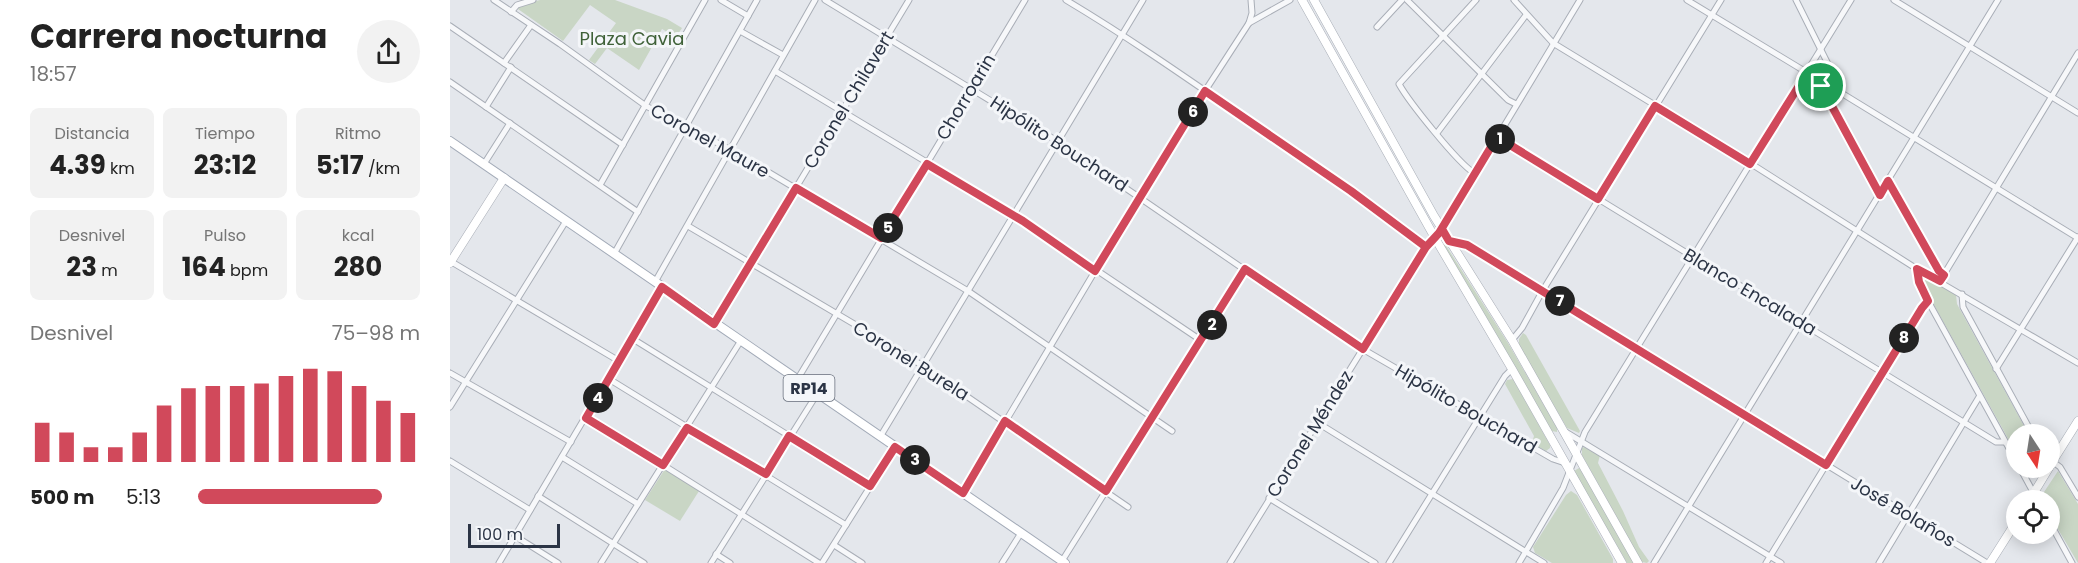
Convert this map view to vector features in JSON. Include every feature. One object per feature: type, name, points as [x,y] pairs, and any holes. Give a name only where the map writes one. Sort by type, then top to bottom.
[{"type":"main road","points":[[1302,0],[1435,238],[1621,562]]},
{"type":"main road","points":[[1314,0],[1442,229],[1512,340],[1638,563]]},
{"type":"main road","name":"RP14","points":[[450,141],[1063,562]]},
{"type":"main road","points":[[450,262],[504,178]]},
{"type":"main road","points":[[2060,452],[2074,435],[2078,421]]},
{"type":"main road","points":[[1988,563],[2006,537]]},
{"type":"street","name":"Coronel Maure","points":[[494,0],[646,106],[730,150],[968,291],[1172,431]]},
{"type":"street","points":[[511,12],[517,5],[533,0]]},
{"type":"street","points":[[600,185],[705,0]]},
{"type":"street","points":[[721,0],[748,16]]},
{"type":"street","points":[[614,254],[757,0]]},
{"type":"street","points":[[498,563],[633,339],[688,226],[815,0]]},
{"type":"street","name":"Hipólito Bouchard","points":[[825,0],[1057,141],[1363,349],[1556,461],[1565,463]]},
{"type":"street","name":"Coronel Chilavert","points":[[714,324],[909,0]]},
{"type":"street","name":"Chorroarin","points":[[797,380],[1025,0]]},
{"type":"street","points":[[1066,0],[1123,34],[1351,191],[1426,247]]},
{"type":"street","points":[[880,437],[1143,0]]},
{"type":"street","points":[[963,493],[1095,271],[1249,23],[1252,13],[1251,0]]},
{"type":"street","points":[[1249,23],[1290,0]]},
{"type":"street","points":[[1377,27],[1402,0]]},
{"type":"street","points":[[1407,0],[1508,100],[1516,104]]},
{"type":"street","points":[[1474,173],[1466,168],[1437,133],[1400,83],[1476,0]]},
{"type":"street","points":[[1514,0],[1553,44],[1917,269],[2078,363]]},
{"type":"street","name":"Coronel Méndez","points":[[1230,563],[1426,247],[1442,229],[1580,0]]},
{"type":"street","points":[[1687,0],[1816,78],[1880,195]]},
{"type":"street","points":[[1512,340],[1522,328],[1598,199],[1721,0]]},
{"type":"street","points":[[1796,0],[1841,91],[1848,98],[2078,238],[1996,369]]},
{"type":"street","points":[[1519,563],[1563,488],[1581,440],[1851,0]]},
{"type":"street","points":[[1894,0],[2078,113]]},
{"type":"street","points":[[1654,563],[1998,0]]},
{"type":"street","points":[[1437,133],[1526,15]]},
{"type":"street","points":[[504,63],[531,25]]},
{"type":"street","points":[[450,26],[623,145]]},
{"type":"street","points":[[740,31],[783,55]]},
{"type":"street","points":[[1940,281],[2078,53]]},
{"type":"street","points":[[486,107],[511,67]]},
{"type":"street","points":[[775,70],[1013,214],[1202,341]]},
{"type":"street","points":[[450,82],[638,212]]},
{"type":"street","points":[[484,164],[510,123]]},
{"type":"street","name":"Blanco Encalada","points":[[1497,137],[1882,374],[1996,442],[2006,442]]},
{"type":"street","points":[[1888,181],[1939,271],[1944,275]]},
{"type":"street","points":[[450,407],[566,221]]},
{"type":"street","name":"Coronel Burela","points":[[688,226],[922,365],[1128,507]]},
{"type":"street","name":"José Bolaños","points":[[1449,241],[1467,245],[1543,290],[1988,563]]},
{"type":"street","points":[[450,262],[619,361]]},
{"type":"street","points":[[1063,562],[1245,269]]},
{"type":"street","points":[[1917,269],[1919,282],[1928,301],[1979,397],[2006,442]]},
{"type":"street","points":[[1962,294],[1963,307],[2027,424]]},
{"type":"street","points":[[1766,563],[1928,301]]},
{"type":"street","points":[[633,339],[870,486]]},
{"type":"street","points":[[601,563],[740,342]]},
{"type":"street","points":[[1389,563],[1479,417],[1505,376],[1512,369]]},
{"type":"street","points":[[450,373],[571,442]]},
{"type":"street","points":[[609,379],[846,525]]},
{"type":"street","points":[[711,563],[817,394]]},
{"type":"street","points":[[1879,563],[1979,397]]},
{"type":"street","points":[[586,418],[820,563],[834,545],[895,447]]},
{"type":"street","points":[[1318,423],[1544,563]]},
{"type":"street","name":"Hipólito Bouchard","points":[[1564,430],[1781,563]]},
{"type":"street","points":[[562,457],[638,504]]},
{"type":"street","points":[[450,461],[530,510]]},
{"type":"street","points":[[2060,467],[2078,497]]},
{"type":"street","points":[[538,496],[644,563]]},
{"type":"street","points":[[1269,498],[1375,563]]},
{"type":"street","points":[[1002,563],[1020,532]]},
{"type":"street","points":[[515,536],[558,563]]},
{"type":"street","points":[[2060,541],[2072,563]]},
{"type":"street","points":[[834,545],[862,563]]},
{"type":"street","points":[[716,554],[730,563]]},
{"type":"green space","name":"Plaza Cavia","points":[[540,0],[615,0],[667,19],[682,28],[676,37],[662,29],[639,70],[607,48],[595,64],[589,60],[616,23],[590,5],[563,41],[518,9],[520,5]]},
{"type":"green space","points":[[1443,244],[1508,343],[1557,428],[1557,432],[1552,431]]},
{"type":"green space","points":[[1924,279],[1956,295],[1957,304],[2023,424],[2006,424],[2006,435],[1924,287]]},
{"type":"green space","points":[[1523,333],[1580,431],[1579,433],[1567,428],[1519,346],[1519,339]]},
{"type":"green space","points":[[1513,379],[1550,445],[1546,451],[1532,443],[1534,436],[1505,384],[1507,380]]},
{"type":"green space","points":[[1584,447],[1600,455],[1598,463],[1639,547],[1649,561],[1647,563],[1642,562],[1582,455]]},
{"type":"green space","points":[[1579,468],[1634,563],[1627,563],[1575,473],[1574,471]]},
{"type":"green space","points":[[665,469],[699,491],[680,521],[645,500]]},
{"type":"green space","points":[[2060,474],[2078,504],[2078,563],[2060,533],[2060,490],[2045,490],[2053,478],[2060,478]]},
{"type":"green space","points":[[1571,491],[1577,495],[1613,559],[1613,563],[1552,563],[1535,553],[1533,547],[1566,495]]},
{"type":"route","points":[[1821,86],[1816,78],[1807,73],[1750,164],[1655,106],[1598,199],[1497,137],[1439,233],[1426,247],[1363,349],[1245,269],[1106,491],[1005,421],[963,493],[895,447],[870,486],[789,436],[766,474],[687,428],[663,465],[586,418],[662,287],[714,324],[796,188],[881,238],[927,164],[1023,221],[1095,271],[1205,91],[1351,191],[1426,247],[1435,238],[1439,233],[1442,229],[1449,241],[1467,245],[1543,290],[1826,465],[1928,301],[1917,278],[1917,269],[1940,281],[1944,275],[1939,271],[1888,181],[1880,195],[1821,86]]}]
